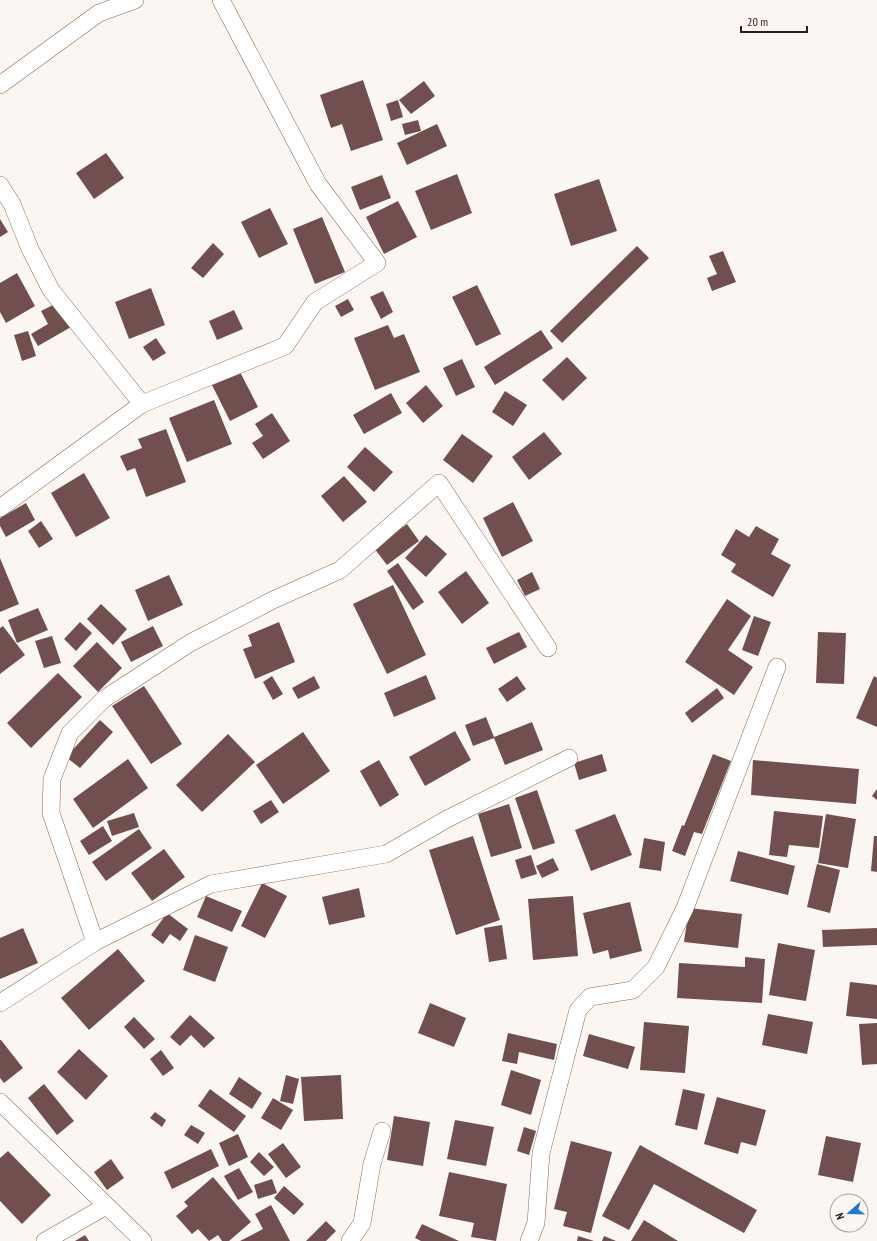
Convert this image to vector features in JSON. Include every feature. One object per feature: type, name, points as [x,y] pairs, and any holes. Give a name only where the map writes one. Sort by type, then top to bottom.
[{"type":"street","points":[[0,85],[99,13],[135,0]]},
{"type":"street","points":[[0,508],[142,404],[285,346],[315,302],[377,263],[318,184],[221,0]]},
{"type":"street","points":[[0,185],[12,204],[30,249],[51,290],[142,404]]},
{"type":"street","points":[[95,942],[51,813],[52,779],[70,733],[104,699],[190,643],[273,600],[340,570],[438,483],[548,648]]},
{"type":"street","points":[[529,1241],[536,1223],[541,1153],[578,1010],[590,997],[633,990],[656,967],[686,908],[777,667]]},
{"type":"street","points":[[0,1003],[95,942],[211,884],[386,854],[447,819],[570,758]]},
{"type":"street","points":[[0,1102],[143,1241]]},
{"type":"street","points":[[350,1241],[362,1223],[372,1164],[382,1131]]},
{"type":"street","points":[[45,1241],[106,1206]]},
{"type":"building","points":[[363,80],[383,140],[351,151],[342,124],[331,128],[320,95]]},
{"type":"building","points":[[424,81],[435,96],[411,114],[399,100]]},
{"type":"building","points":[[398,100],[403,117],[391,121],[386,104]]},
{"type":"building","points":[[418,120],[421,131],[405,135],[402,124]]},
{"type":"building","points":[[437,124],[447,146],[407,165],[397,143]]},
{"type":"building","points":[[106,153],[124,178],[94,199],[76,173]]},
{"type":"building","points":[[457,174],[472,213],[431,230],[415,191]]},
{"type":"building","points":[[382,175],[391,198],[360,210],[351,187]]},
{"type":"building","points":[[599,179],[617,231],[571,246],[554,194]]},
{"type":"building","points":[[398,201],[417,237],[384,254],[366,217]]},
{"type":"building","points":[[270,208],[288,244],[259,258],[241,222]]},
{"type":"building","points":[[322,217],[345,272],[315,284],[293,229]]},
{"type":"building","points":[[0,219],[8,232],[0,237]]},
{"type":"building","points":[[213,243],[224,254],[203,278],[191,268]]},
{"type":"building","points":[[637,246],[649,258],[562,343],[550,331]]},
{"type":"building","points":[[723,251],[736,282],[712,291],[707,278],[717,274],[709,256]]},
{"type":"building","points":[[17,273],[35,306],[6,323],[0,312],[0,283]]},
{"type":"building","points":[[477,285],[501,334],[476,346],[452,297]]},
{"type":"building","points":[[151,288],[165,325],[129,339],[115,302]]},
{"type":"building","points":[[383,291],[393,312],[381,319],[370,297]]},
{"type":"building","points":[[348,299],[354,310],[341,317],[335,306]]},
{"type":"building","points":[[57,303],[71,327],[38,346],[31,334],[48,324],[41,311]]},
{"type":"building","points":[[234,310],[243,329],[217,340],[209,321]]},
{"type":"building","points":[[388,325],[394,338],[404,334],[420,372],[375,390],[354,338]]},
{"type":"building","points":[[541,330],[553,348],[495,385],[484,367]]},
{"type":"building","points":[[28,331],[36,356],[22,361],[14,335]]},
{"type":"building","points":[[156,338],[166,353],[153,361],[143,347]]},
{"type":"building","points":[[567,357],[587,378],[563,401],[542,380]]},
{"type":"building","points":[[462,359],[475,387],[456,396],[443,368]]},
{"type":"building","points":[[239,370],[258,407],[230,421],[212,385]]},
{"type":"building","points":[[426,385],[443,406],[423,423],[406,403]]},
{"type":"building","points":[[505,391],[527,405],[513,426],[492,412]]},
{"type":"building","points":[[391,393],[402,413],[364,434],[353,415]]},
{"type":"building","points":[[214,400],[232,444],[187,462],[169,418]]},
{"type":"building","points":[[272,413],[290,441],[263,459],[252,443],[263,436],[255,424]]},
{"type":"building","points":[[166,429],[186,482],[146,497],[135,468],[127,471],[120,456],[142,448],[138,439]]},
{"type":"building","points":[[544,432],[562,454],[529,480],[512,457]]},
{"type":"building","points":[[462,434],[493,456],[473,483],[443,460]]},
{"type":"building","points":[[365,447],[393,472],[374,492],[347,467]]},
{"type":"building","points":[[84,473],[110,518],[76,537],[51,493]]},
{"type":"building","points":[[344,476],[367,502],[343,522],[321,496]]},
{"type":"building","points":[[513,502],[533,541],[502,557],[483,518]]},
{"type":"building","points":[[26,503],[35,520],[6,537],[0,526],[0,518]]},
{"type":"building","points":[[41,521],[53,539],[39,548],[28,531]]},
{"type":"building","points":[[407,524],[419,541],[387,565],[374,548]]},
{"type":"building","points":[[756,526],[779,539],[771,554],[791,565],[773,597],[731,572],[736,564],[721,555],[736,529],[749,537]]},
{"type":"building","points":[[426,535],[447,554],[426,577],[405,558]]},
{"type":"building","points":[[0,558],[19,604],[0,612]]},
{"type":"building","points":[[398,563],[424,602],[413,610],[387,571]]},
{"type":"building","points":[[466,571],[489,603],[462,624],[438,592]]},
{"type":"building","points":[[532,572],[540,589],[525,596],[517,580]]},
{"type":"building","points":[[169,575],[183,605],[148,621],[135,590]]},
{"type":"building","points":[[393,585],[426,655],[387,674],[353,604]]},
{"type":"building","points":[[727,599],[751,616],[728,650],[753,667],[734,695],[685,662]]},
{"type":"building","points":[[101,604],[127,629],[113,645],[87,619]]},
{"type":"building","points":[[38,608],[48,630],[17,643],[8,620]]},
{"type":"building","points":[[754,616],[771,622],[758,656],[742,650]]},
{"type":"building","points":[[80,622],[92,633],[76,651],[64,639]]},
{"type":"building","points":[[279,622],[295,662],[255,679],[243,649],[252,646],[248,635]]},
{"type":"building","points":[[3,626],[25,655],[0,674],[0,628]]},
{"type":"building","points":[[153,626],[163,646],[131,662],[121,642]]},
{"type":"building","points":[[519,632],[527,647],[494,664],[486,648]]},
{"type":"building","points":[[818,632],[846,633],[844,684],[816,683]]},
{"type":"building","points":[[52,636],[61,663],[44,668],[35,641]]},
{"type":"building","points":[[97,642],[122,668],[98,692],[73,666]]},
{"type":"building","points":[[58,673],[82,697],[31,748],[7,723]]},
{"type":"building","points":[[426,675],[436,699],[394,717],[384,693]]},
{"type":"building","points":[[272,676],[283,694],[273,700],[263,682]]},
{"type":"building","points":[[314,676],[320,688],[298,699],[292,688]]},
{"type":"building","points":[[517,676],[526,689],[507,702],[498,689]]},
{"type":"building","points":[[874,676],[877,678],[877,727],[856,718]]},
{"type":"building","points":[[144,686],[182,744],[151,764],[112,706]]},
{"type":"building","points":[[717,688],[724,698],[692,723],[685,713]]},
{"type":"building","points":[[486,717],[494,737],[532,722],[543,750],[505,765],[494,738],[473,746],[465,725]]},
{"type":"building","points":[[100,720],[113,732],[80,768],[66,757]]},
{"type":"building","points":[[455,731],[471,760],[425,786],[409,757]]},
{"type":"building","points":[[303,732],[330,771],[283,804],[256,765]]},
{"type":"building","points":[[228,734],[255,762],[202,812],[176,785]]},
{"type":"building","points":[[602,754],[607,771],[579,780],[574,763]]},
{"type":"building","points":[[713,754],[731,761],[702,834],[694,832],[685,856],[672,851],[682,825],[684,826]]},
{"type":"building","points":[[128,759],[148,788],[93,828],[73,799]]},
{"type":"building","points":[[379,760],[399,795],[380,807],[360,771]]},
{"type":"building","points":[[753,760],[859,769],[856,804],[751,795]]},
{"type":"building","points":[[877,789],[877,800],[872,796]]},
{"type":"building","points":[[537,790],[555,843],[533,850],[515,798]]},
{"type":"building","points":[[271,800],[279,812],[261,824],[253,811]]},
{"type":"building","points":[[509,804],[522,848],[491,857],[478,814]]},
{"type":"building","points":[[774,811],[823,816],[819,848],[789,845],[787,857],[769,855]]},
{"type":"building","points":[[134,813],[139,827],[112,836],[107,821]]},
{"type":"building","points":[[615,814],[632,855],[591,871],[575,830]]},
{"type":"building","points":[[826,814],[856,819],[848,868],[818,863]]},
{"type":"building","points":[[103,826],[112,841],[89,855],[80,841]]},
{"type":"building","points":[[139,829],[152,848],[106,881],[92,862]]},
{"type":"building","points":[[473,836],[500,920],[456,935],[429,850]]},
{"type":"building","points":[[874,836],[877,836],[877,872],[871,871]]},
{"type":"building","points":[[644,838],[665,842],[661,871],[639,868]]},
{"type":"building","points":[[164,849],[185,877],[152,901],[131,873]]},
{"type":"building","points":[[738,851],[795,866],[788,895],[730,881]]},
{"type":"building","points":[[531,855],[537,874],[521,879],[515,860]]},
{"type":"building","points":[[553,858],[559,870],[542,878],[536,866]]},
{"type":"building","points":[[817,864],[840,870],[830,913],[807,907]]},
{"type":"building","points":[[262,883],[287,896],[265,938],[241,926]]},
{"type":"building","points":[[359,888],[365,917],[329,925],[322,897]]},
{"type":"building","points":[[206,896],[242,911],[232,932],[197,917]]},
{"type":"building","points":[[573,896],[578,956],[533,960],[528,899]]},
{"type":"building","points":[[630,902],[642,951],[610,959],[608,950],[593,954],[583,913]]},
{"type":"building","points":[[689,908],[742,914],[738,948],[684,942]]},
{"type":"building","points":[[167,913],[188,929],[180,941],[170,934],[163,944],[151,935]]},
{"type":"building","points":[[502,925],[507,959],[489,962],[484,928]]},
{"type":"building","points":[[23,928],[38,963],[0,979],[0,938]]},
{"type":"building","points":[[877,928],[877,945],[823,947],[822,930]]},
{"type":"building","points":[[195,935],[228,947],[215,982],[183,970]]},
{"type":"building","points":[[778,943],[815,950],[806,1001],[769,995]]},
{"type":"building","points":[[118,949],[145,981],[89,1030],[61,998]]},
{"type":"building","points":[[745,957],[765,959],[762,1003],[677,998],[679,963],[745,967]]},
{"type":"building","points":[[850,982],[877,985],[877,1019],[846,1016]]},
{"type":"building","points":[[430,1003],[466,1018],[454,1047],[418,1033]]},
{"type":"building","points":[[768,1014],[813,1022],[807,1054],[762,1045]]},
{"type":"building","points":[[190,1015],[215,1038],[204,1048],[191,1035],[180,1046],[170,1037]]},
{"type":"building","points":[[134,1017],[155,1039],[144,1049],[124,1027]]},
{"type":"building","points":[[644,1022],[689,1026],[685,1073],[640,1070]]},
{"type":"building","points":[[877,1023],[877,1064],[862,1065],[859,1024]]},
{"type":"building","points":[[508,1033],[557,1044],[554,1060],[519,1052],[517,1064],[502,1061]]},
{"type":"building","points":[[589,1034],[635,1047],[628,1069],[583,1056]]},
{"type":"building","points":[[0,1040],[23,1068],[4,1083],[0,1078]]},
{"type":"building","points":[[79,1049],[108,1076],[86,1100],[57,1072]]},
{"type":"building","points":[[161,1050],[174,1068],[163,1076],[150,1059]]},
{"type":"building","points":[[511,1070],[541,1080],[531,1115],[501,1105]]},
{"type":"building","points":[[286,1075],[299,1079],[293,1104],[280,1101]]},
{"type":"building","points":[[341,1075],[343,1119],[304,1121],[301,1077]]},
{"type":"building","points":[[239,1077],[262,1093],[252,1109],[229,1094]]},
{"type":"building","points":[[44,1084],[74,1121],[57,1135],[28,1098]]},
{"type":"building","points":[[210,1089],[246,1116],[234,1132],[198,1106]]},
{"type":"building","points":[[683,1089],[705,1094],[697,1130],[675,1125]]},
{"type":"building","points":[[717,1097],[766,1110],[756,1146],[741,1142],[738,1154],[704,1144]]},
{"type":"building","points":[[273,1098],[293,1110],[281,1130],[261,1118]]},
{"type":"building","points":[[155,1112],[166,1120],[162,1127],[150,1118]]},
{"type":"building","points":[[394,1116],[430,1122],[423,1166],[387,1160]]},
{"type":"building","points":[[455,1120],[494,1127],[486,1166],[447,1159]]},
{"type":"building","points":[[191,1125],[205,1133],[198,1144],[184,1135]]},
{"type":"building","points":[[524,1127],[536,1131],[529,1155],[517,1151]]},
{"type":"building","points":[[238,1134],[248,1157],[229,1166],[219,1143]]},
{"type":"building","points":[[826,1136],[861,1143],[853,1182],[818,1175]]},
{"type":"building","points":[[571,1141],[612,1152],[591,1233],[563,1226],[567,1212],[554,1209]]},
{"type":"building","points":[[283,1143],[301,1167],[286,1178],[268,1154]]},
{"type":"building","points":[[640,1145],[757,1210],[744,1233],[654,1184],[629,1230],[602,1216]]},
{"type":"building","points":[[211,1149],[219,1166],[172,1189],[164,1172]]},
{"type":"building","points":[[8,1151],[51,1195],[22,1224],[0,1201],[0,1158]]},
{"type":"building","points":[[259,1152],[274,1167],[264,1176],[250,1162]]},
{"type":"building","points":[[111,1159],[124,1178],[107,1190],[94,1172]]},
{"type":"building","points":[[239,1168],[253,1192],[238,1200],[224,1176]]},
{"type":"building","points":[[449,1172],[507,1184],[496,1241],[471,1237],[474,1223],[439,1216]]},
{"type":"building","points":[[213,1177],[251,1222],[229,1241],[222,1241],[218,1235],[209,1241],[198,1229],[192,1234],[176,1216],[188,1206],[184,1202]]},
{"type":"building","points":[[272,1179],[277,1193],[258,1199],[254,1185]]},
{"type":"building","points":[[284,1186],[304,1204],[294,1215],[274,1198]]},
{"type":"building","points":[[271,1205],[290,1241],[240,1241],[263,1229],[255,1214]]},
{"type":"building","points":[[644,1220],[678,1241],[631,1241]]},
{"type":"building","points":[[326,1221],[336,1231],[326,1241],[306,1241]]},
{"type":"building","points":[[422,1224],[459,1241],[421,1241],[415,1238]]},
{"type":"building","points":[[85,1235],[89,1241],[75,1241]]},
{"type":"building","points":[[578,1236],[594,1241],[577,1241]]},
{"type":"building","points":[[604,1236],[616,1241],[602,1241]]}]
